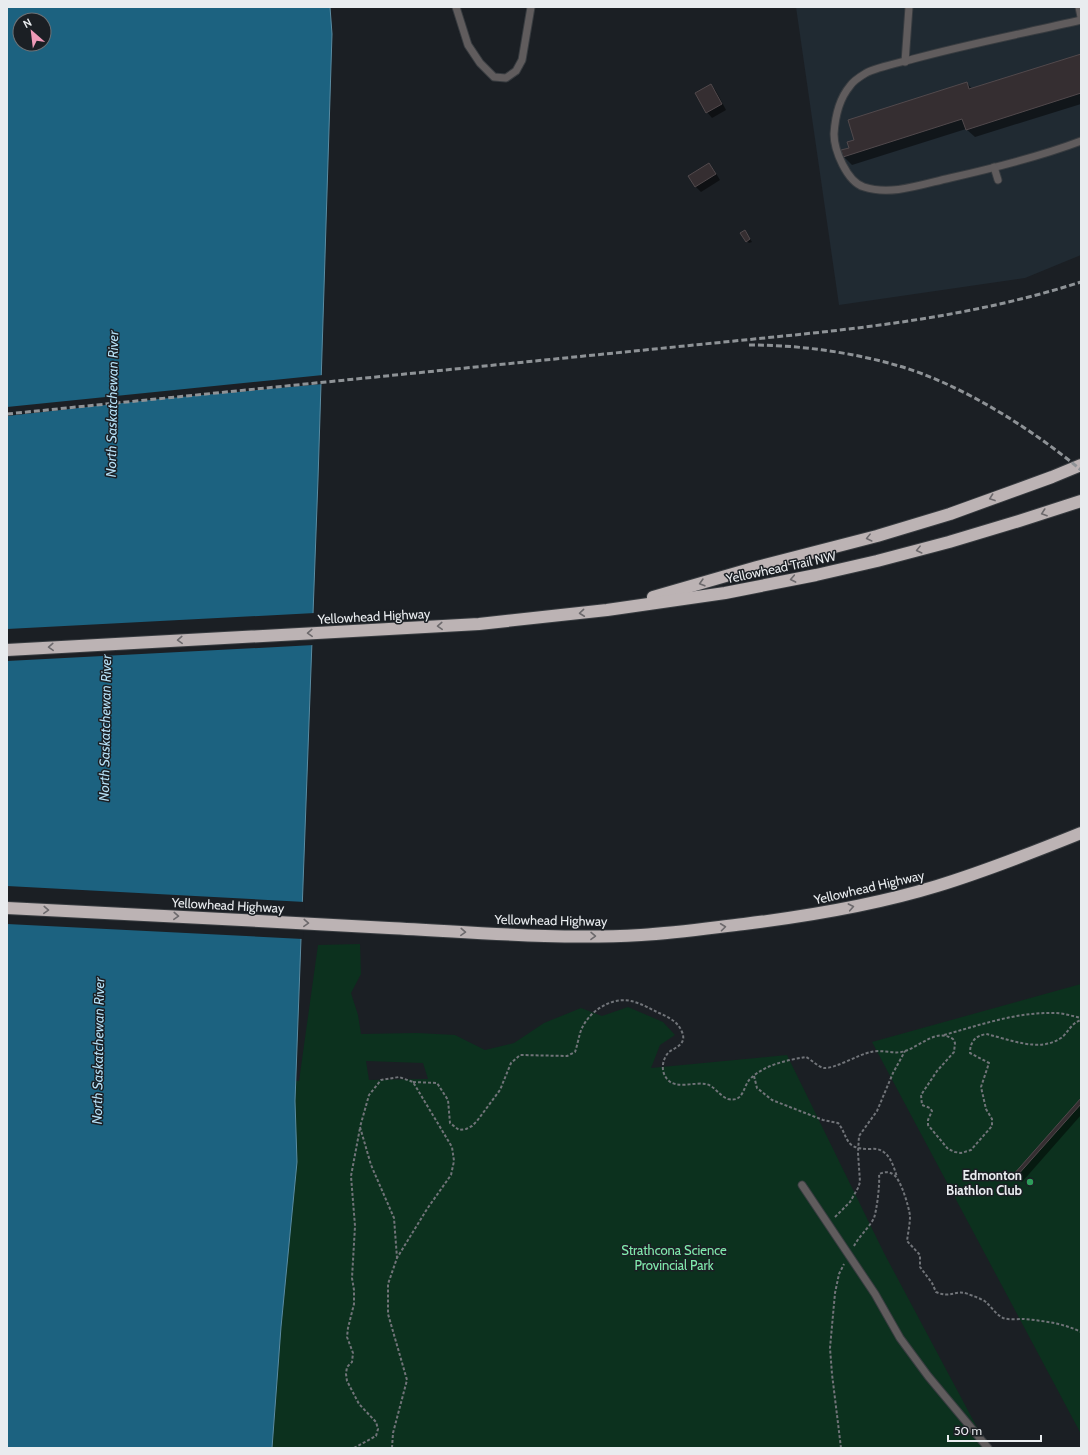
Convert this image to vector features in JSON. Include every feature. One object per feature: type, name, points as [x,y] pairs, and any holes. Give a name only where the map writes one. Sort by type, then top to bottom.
[{"type":"highway","points":[[607,610],[757,567],[878,536],[936,518],[1052,477],[1081,465]]},
{"type":"highway","name":"Yellowhead Trail NW","points":[[479,624],[607,610],[725,593],[816,575],[949,542],[1081,501]]},
{"type":"highway","name":"Yellowhead Highway","points":[[7,650],[479,624]]},
{"type":"highway","name":"Yellowhead Highway","points":[[7,908],[512,934],[603,936],[640,935],[688,931],[803,916],[866,904],[936,886],[1014,860],[1081,833]]},
{"type":"lane","points":[[456,7],[468,45],[480,63],[494,77],[506,78],[516,71],[522,60],[531,7]]},
{"type":"lane","points":[[905,62],[909,7]]},
{"type":"lane","points":[[1078,7],[1081,19],[938,53],[868,72],[850,85],[841,100],[835,122],[834,142],[840,160],[850,176],[862,187],[884,190],[902,189],[994,167],[1060,149],[1081,141]]},
{"type":"lane","points":[[994,167],[998,180]]},
{"type":"lane","points":[[802,1185],[875,1294],[900,1338],[928,1376],[988,1448]]},
{"type":"path","points":[[354,1448],[376,1436],[378,1429],[376,1422],[360,1404],[347,1381],[346,1374],[347,1367],[352,1362],[353,1353],[347,1338],[354,1304],[352,1278],[355,1226],[350,1176],[360,1127],[369,1095],[381,1080],[399,1077],[413,1082],[437,1083],[448,1100],[450,1123],[459,1130],[466,1129],[472,1126],[482,1115],[500,1090],[511,1063],[520,1055],[567,1056],[575,1052],[583,1026],[592,1015],[604,1005],[617,1001],[631,1001],[647,1007],[674,1021],[681,1030],[683,1040],[664,1060],[663,1072],[668,1080],[677,1084],[706,1084],[715,1088],[721,1095],[728,1099],[734,1100],[743,1094],[748,1082],[762,1070],[792,1059],[806,1057],[824,1068],[832,1067],[871,1052],[905,1052]]},
{"type":"path","points":[[830,1227],[832,1220],[850,1202],[860,1182],[858,1148],[859,1136],[877,1111],[893,1073],[905,1052],[925,1040],[990,1022],[1037,1013],[1054,1013],[1081,1019]]},
{"type":"path","points":[[943,1035],[954,1039],[954,1052],[937,1071],[921,1095],[921,1101],[922,1105],[930,1108],[932,1111],[928,1120],[928,1126],[948,1149],[961,1153],[971,1150],[992,1126],[992,1119],[986,1109],[981,1087],[989,1063],[970,1053],[971,1044],[974,1040],[979,1036],[986,1034],[1043,1045],[1061,1038],[1071,1026],[1081,1019]]},
{"type":"path","points":[[754,1076],[756,1088],[772,1100],[822,1120],[838,1123],[845,1133],[848,1143],[858,1148],[864,1150],[878,1149],[885,1152],[894,1167],[906,1200],[910,1217],[907,1241],[920,1255],[920,1267],[932,1283],[936,1292],[943,1295],[959,1292],[968,1294],[986,1302],[1004,1318],[1056,1323],[1081,1332]]},
{"type":"path","points":[[392,1448],[393,1433],[406,1380],[388,1314],[388,1284],[397,1258],[451,1175],[454,1161],[452,1147],[413,1082]]},
{"type":"path","points":[[360,1127],[370,1165],[394,1218],[397,1258]]},
{"type":"path","points":[[841,1448],[830,1348],[835,1293],[839,1274],[857,1239],[874,1217],[880,1183],[879,1174],[884,1172],[893,1174],[898,1178]]},
{"type":"shaded area","points":[[796,7],[1081,7],[1081,255],[1025,278],[839,305]]},
{"type":"green space","name":"Strathcona Science Provincial Park","points":[[360,944],[361,974],[351,993],[358,1015],[361,1034],[417,1033],[455,1035],[485,1050],[514,1043],[544,1023],[581,1008],[602,1016],[628,1007],[663,1022],[675,1035],[660,1045],[651,1068],[787,1055],[884,1253],[988,1448],[272,1448],[296,1081],[299,1081],[318,945]],"holes":[[[366,1061],[423,1063],[428,1079],[369,1080]]]},
{"type":"green space","points":[[1081,984],[1081,1434],[872,1042]]},
{"type":"water","name":"North Saskatchewan River","points":[[7,7],[330,7],[332,34],[318,479],[295,1101],[297,1162],[281,1327],[272,1448],[7,1448]]},
{"type":"pier","points":[[323,375],[323,384],[159,399],[7,416],[7,407]]},
{"type":"pier","points":[[315,613],[314,645],[7,661],[7,629]]},
{"type":"pier","points":[[7,886],[305,902],[303,939],[7,924]]},
{"type":"building","points":[[1081,54],[1081,93],[966,130],[962,119],[843,157],[841,150],[849,148],[847,142],[854,140],[848,120],[967,82],[969,89]]},
{"type":"building","points":[[711,84],[722,104],[706,113],[695,93]]},
{"type":"building","points":[[709,163],[716,174],[695,187],[688,176]]},
{"type":"building","points":[[745,230],[750,239],[746,242],[740,233]]},
{"type":"building","points":[[1081,1098],[1081,1104],[1016,1177],[1013,1175]]},
{"type":"railway","points":[[7,414],[859,328],[971,310],[1045,293],[1081,282]]},
{"type":"railway","points":[[749,345],[787,346],[844,353],[881,361],[923,374],[947,384],[995,409],[1041,439],[1081,470]]},
{"type":"place","name":"Edmonton Biathlon Club","points":[[1030,1182]]}]
